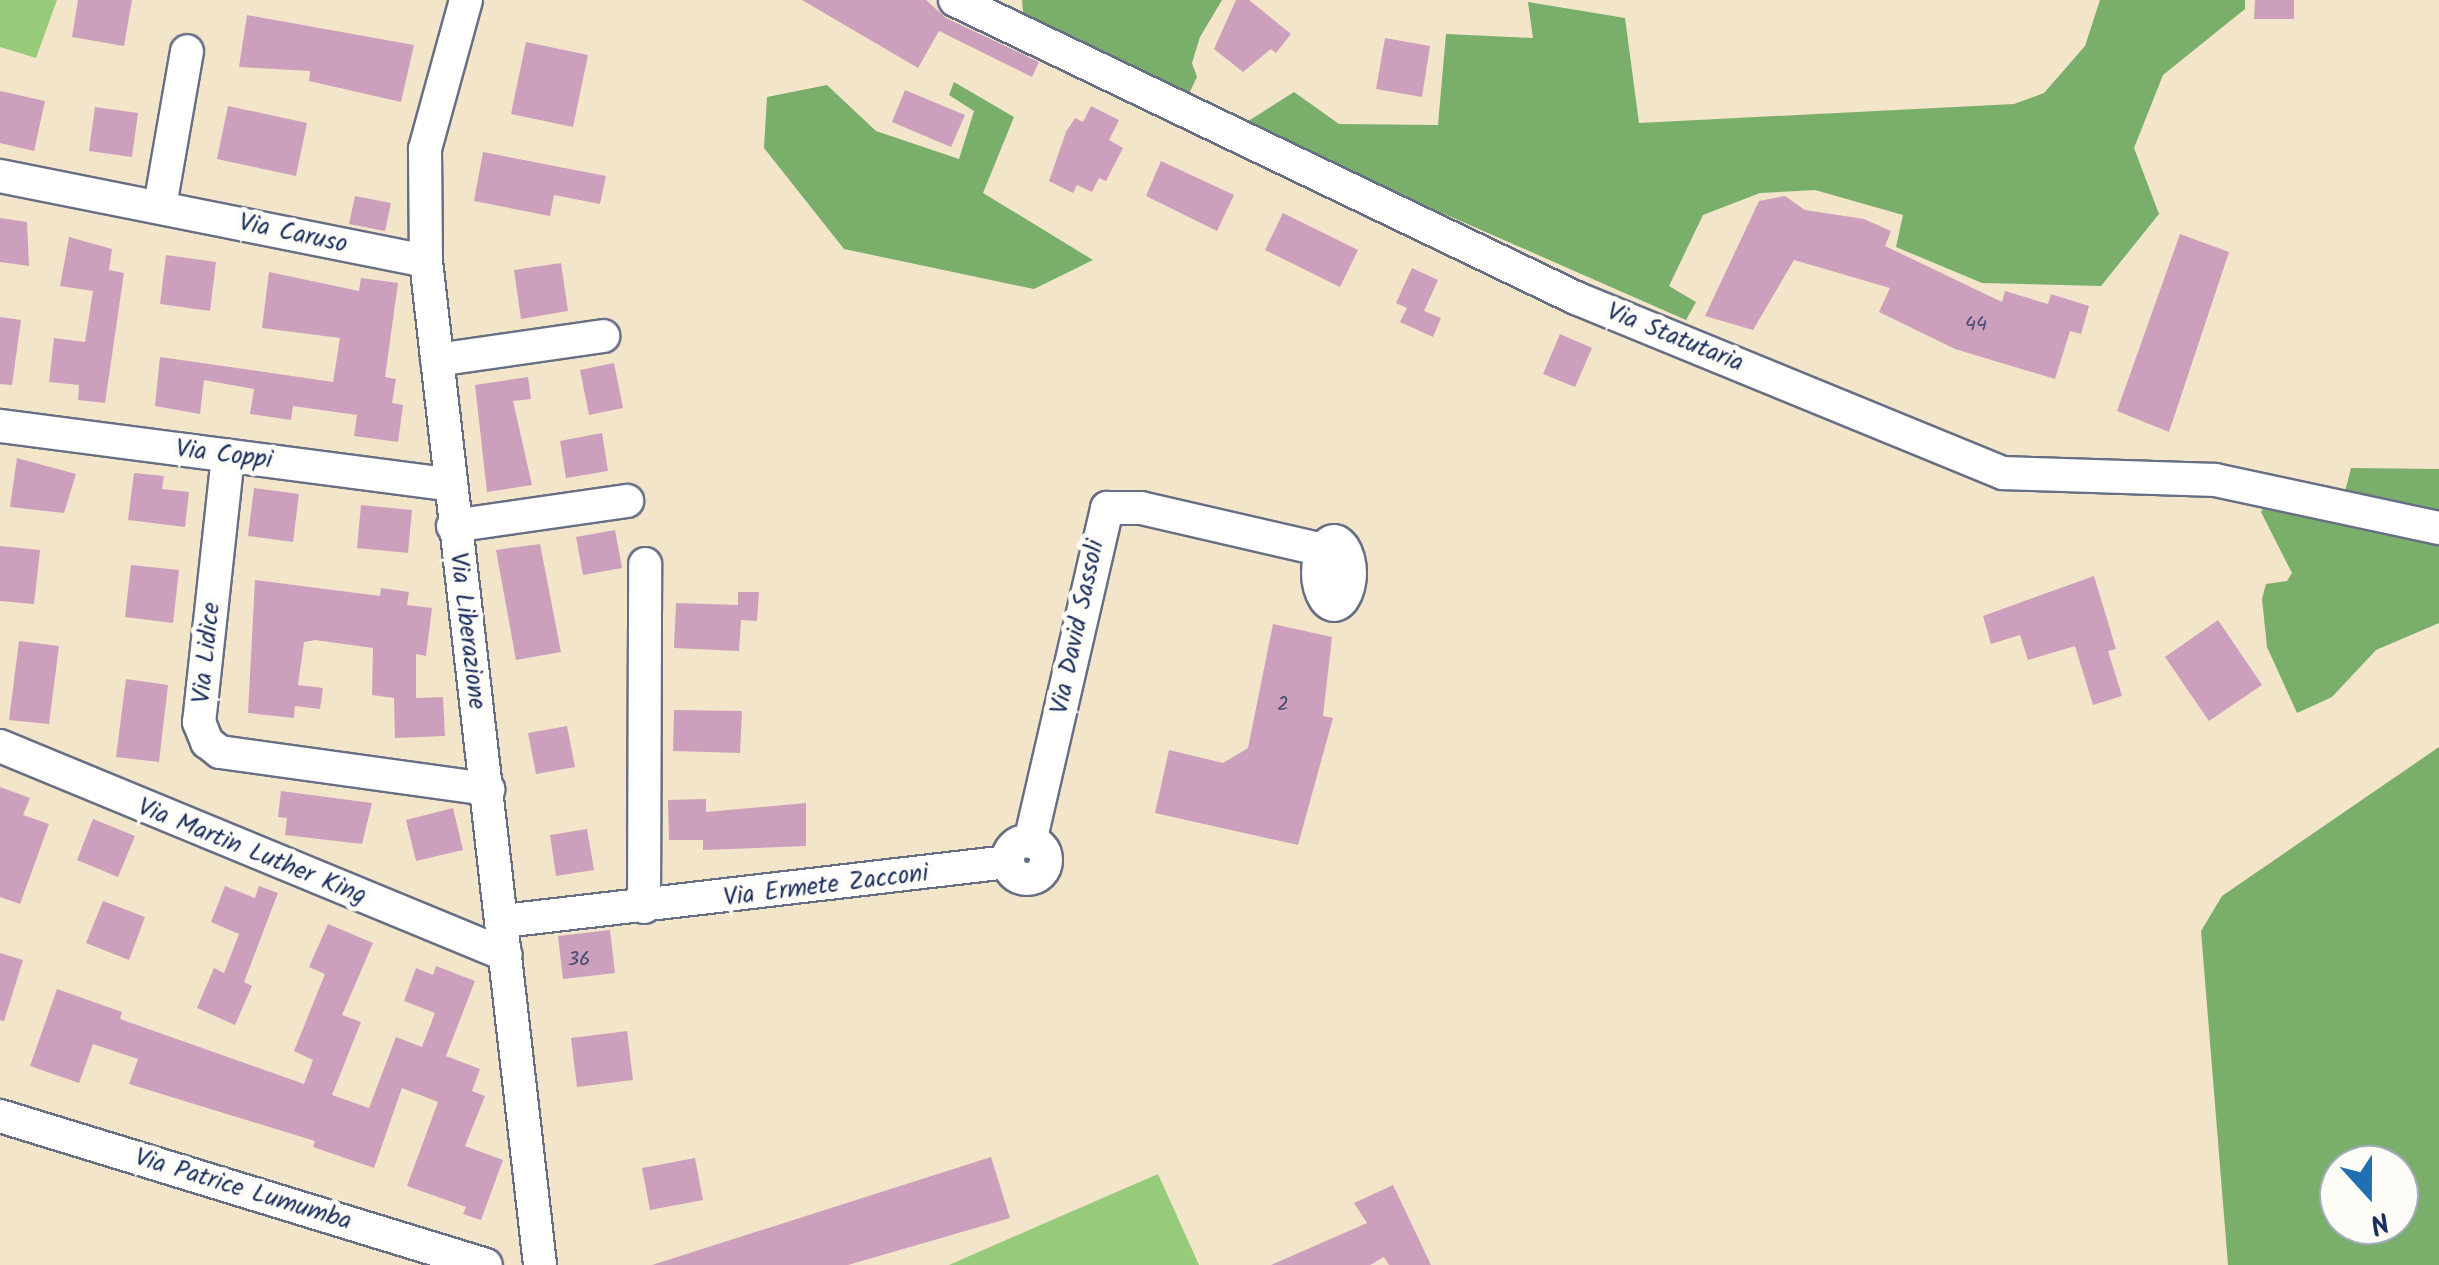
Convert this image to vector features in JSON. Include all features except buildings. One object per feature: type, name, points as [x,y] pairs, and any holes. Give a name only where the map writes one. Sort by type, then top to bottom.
[{"type":"street","name":"Via Liberazione","points":[[466,0],[425,149],[426,262],[448,484],[504,920],[540,1265]]},
{"type":"street","name":"Via Statutaria","points":[[955,0],[1005,11],[1576,298],[2003,473],[2214,480],[2439,528]]},
{"type":"street","points":[[160,206],[187,51]]},
{"type":"street","name":"Via Caruso","points":[[0,176],[426,262]]},
{"type":"street","points":[[436,360],[603,336]]},
{"type":"street","name":"Via Coppi","points":[[0,426],[448,484]]},
{"type":"street","name":"Via Lidice","points":[[228,456],[199,722],[207,742],[220,752],[488,789]]},
{"type":"street","points":[[453,526],[627,501]]},
{"type":"street","name":"Via David Sassoli","points":[[1019,852],[1107,508],[1141,508],[1319,549]]},
{"type":"street","points":[[644,907],[645,564]]},
{"type":"street","name":"Via Martin Luther King","points":[[0,746],[506,955]]},
{"type":"street","name":"Via Ermete Zacconi","points":[[504,920],[644,907],[1019,852]]},
{"type":"street","name":"Via Patrice Lumumba","points":[[0,1116],[486,1265]]},
{"type":"green space","points":[[0,0],[57,0],[36,58],[0,47]]},
{"type":"green space","points":[[1022,0],[1222,0],[1200,37],[1192,63],[1197,77],[1188,96],[1024,21]]},
{"type":"green space","points":[[2100,0],[2245,0],[2245,9],[2163,75],[2134,148],[2159,214],[2101,286],[1982,283],[1896,247],[1903,215],[1815,190],[1760,193],[1703,215],[1669,286],[1696,302],[1686,320],[1242,125],[1294,92],[1339,124],[1438,125],[1446,34],[1533,38],[1528,2],[1625,18],[1639,123],[2014,104],[2044,93],[2085,46]]},
{"type":"green space","points":[[954,82],[1014,117],[983,193],[1093,260],[1034,289],[844,249],[764,148],[767,97],[827,85],[876,131],[959,159],[974,111],[949,95]]},
{"type":"green space","points":[[2351,468],[2439,469],[2439,623],[2376,650],[2332,697],[2297,713],[2267,647],[2262,599],[2266,584],[2287,581],[2292,573],[2261,512],[2265,506],[2339,515]]},
{"type":"green space","points":[[2439,747],[2439,1265],[2228,1265],[2201,931],[2222,896]]},
{"type":"green space","points":[[1158,1174],[1199,1265],[949,1265],[1036,1227]]}]
